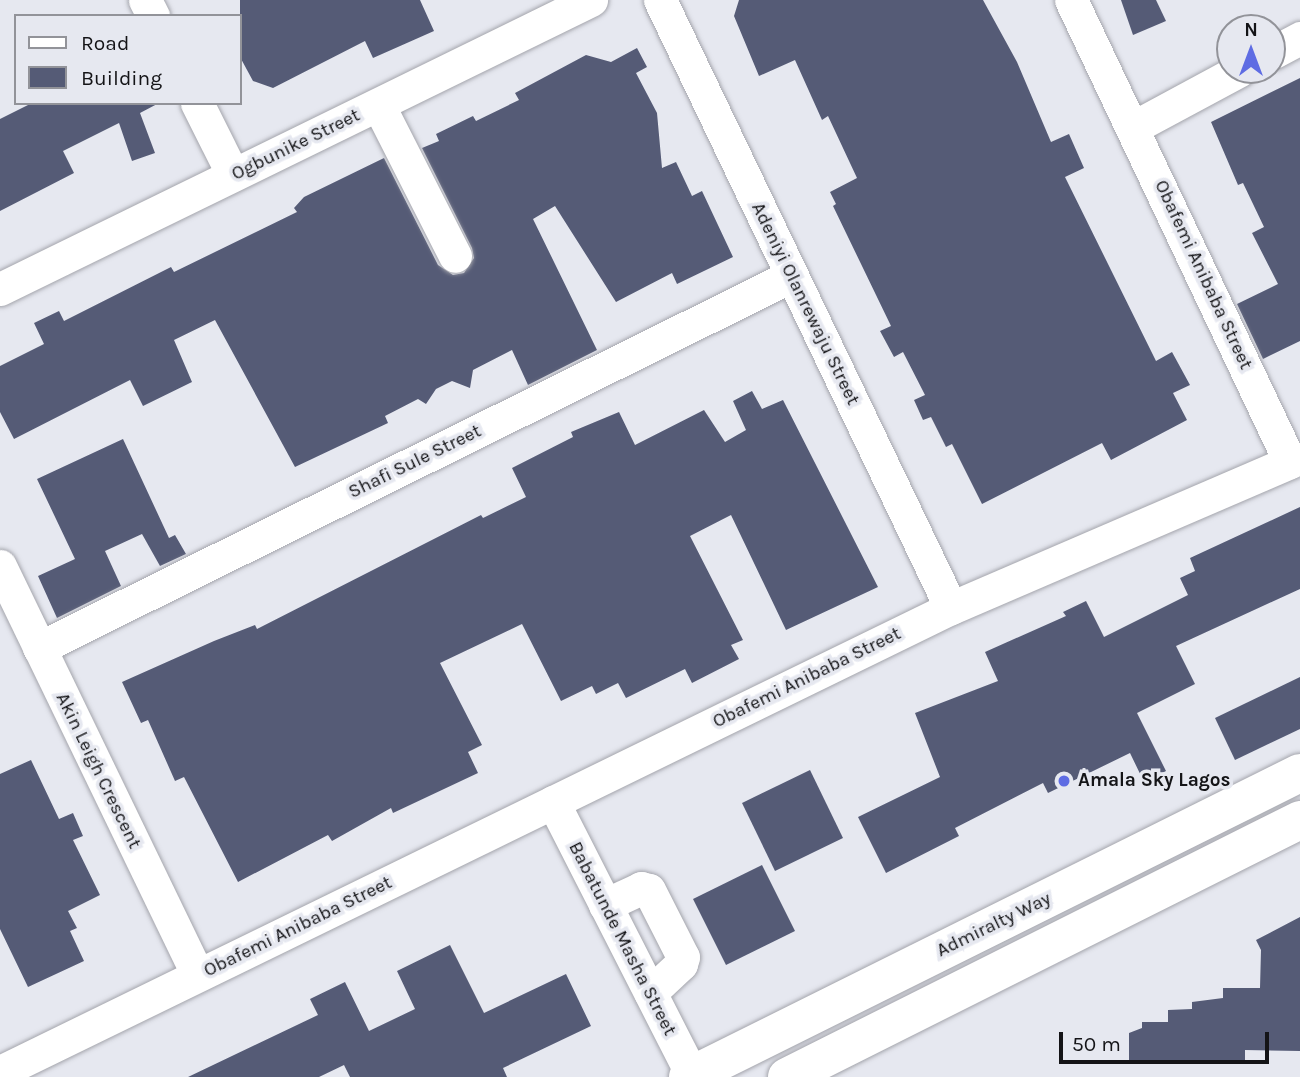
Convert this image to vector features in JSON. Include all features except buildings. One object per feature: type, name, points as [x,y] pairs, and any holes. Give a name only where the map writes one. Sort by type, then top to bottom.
[{"type":"main road","name":"Admiralty Way","points":[[690,1076],[1300,773]]},
{"type":"main road","points":[[787,1077],[1300,820]]},
{"type":"street","name":"Ogbunike Street","points":[[0,289],[591,0]]},
{"type":"street","name":"Adeniyi Olanrewaju Street","points":[[660,0],[951,608]]},
{"type":"street","points":[[1072,0],[1134,127],[1216,83]]},
{"type":"street","points":[[198,105],[233,175]]},
{"type":"street","points":[[379,106],[455,256]]},
{"type":"street","name":"Obafemi Anibaba Street","points":[[0,1072],[951,608],[1295,460],[1134,127]]},
{"type":"street","name":"Shafi Sule Street","points":[[38,648],[791,276]]},
{"type":"street","name":"Akin Leigh Crescent","points":[[0,566],[198,975]]},
{"type":"street","name":"Babatunde Masha Street","points":[[553,802],[690,1076]]},
{"type":"street","points":[[605,905],[641,888],[649,890],[683,957],[681,964],[650,993]]},
{"type":"place","name":"Amala Sky Lagos","points":[[1064,781]]}]
